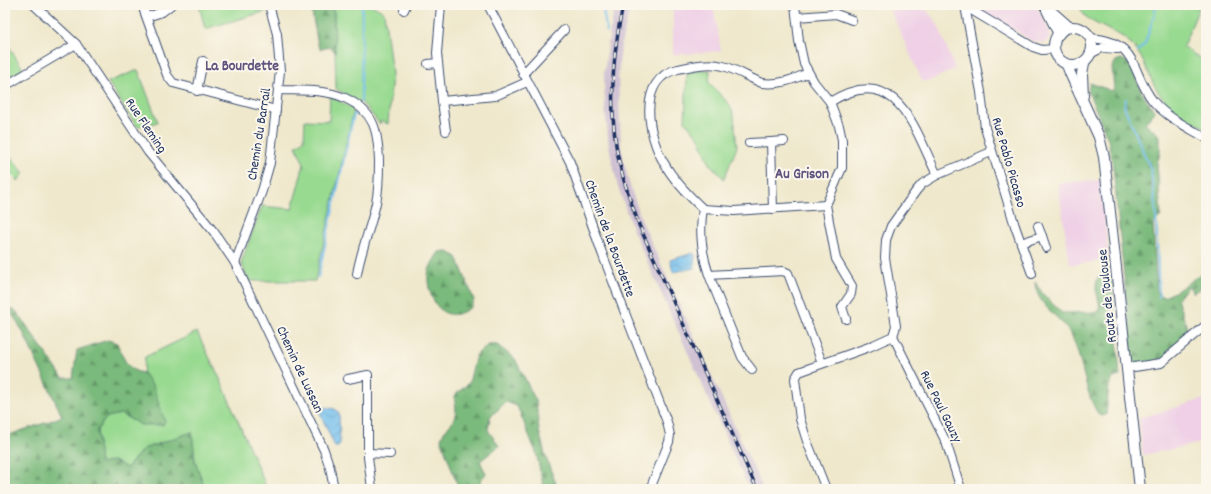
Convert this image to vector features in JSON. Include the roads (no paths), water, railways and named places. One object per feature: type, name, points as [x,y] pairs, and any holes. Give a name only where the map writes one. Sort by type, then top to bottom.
[{"type":"main road","points":[[1044,5],[1069,27],[1082,29],[1091,38],[1092,53],[1084,63],[1078,65],[1067,65],[1059,59],[1054,49],[1056,38],[1069,27]]},
{"type":"main road","points":[[1044,5],[1059,34]]},
{"type":"main road","name":"Route de Toulouse","points":[[1084,63],[1082,88],[1084,104]]},
{"type":"main road","name":"Route de Toulouse","points":[[1067,65],[1099,137],[1104,157],[1140,489]]},
{"type":"street","name":"Rue Fleming","points":[[34,5],[76,44],[148,152],[214,232],[235,263]]},
{"type":"street","points":[[142,5],[169,79],[176,85],[276,110]]},
{"type":"street","points":[[147,17],[162,12],[171,5]]},
{"type":"street","name":"Chemin du Barrail","points":[[235,263],[267,176],[279,90],[279,44],[269,5]]},
{"type":"street","points":[[441,5],[437,53],[446,131]]},
{"type":"street","name":"Chemin de la Bourdette","points":[[488,5],[527,82],[558,136],[570,162],[602,253],[667,422],[670,435],[669,442],[650,489]]},
{"type":"street","points":[[795,5],[801,54],[808,73],[830,102],[839,126],[843,157],[842,168],[826,206],[834,254],[852,286],[851,294],[842,307],[846,319]]},
{"type":"street","points":[[964,6],[1033,47],[1042,50],[1054,49]]},
{"type":"street","name":"Rue Pablo Picasso","points":[[964,6],[981,92],[985,128],[991,152],[1032,274]]},
{"type":"street","points":[[797,17],[836,14],[852,20]]},
{"type":"street","points":[[523,74],[564,30]]},
{"type":"street","points":[[1091,38],[1100,39],[1118,45],[1129,54],[1134,62],[1144,88],[1153,101],[1167,115],[1206,138]]},
{"type":"street","points":[[5,86],[76,44]]},
{"type":"street","points":[[1092,53],[1102,48],[1110,48],[1129,54]]},
{"type":"street","points":[[197,90],[203,61]]},
{"type":"street","points":[[428,64],[438,63]]},
{"type":"street","points":[[808,73],[786,82],[769,84],[762,83],[723,66],[702,65],[674,70],[665,75],[655,84],[651,91],[650,112],[653,137],[663,162],[681,188],[703,210],[773,209],[826,206]]},
{"type":"street","points":[[442,101],[495,96],[527,82]]},
{"type":"street","points":[[830,102],[841,95],[861,89],[875,89],[891,96],[905,113],[937,175]]},
{"type":"street","points":[[279,90],[321,92],[344,98],[366,113],[375,126],[378,144],[379,180],[377,197],[356,274]]},
{"type":"street","points":[[750,142],[784,141]]},
{"type":"street","points":[[771,142],[773,209]]},
{"type":"street","points":[[826,489],[800,419],[795,379],[796,375],[799,372],[869,347],[893,336],[896,326],[886,274],[885,258],[886,240],[891,226],[916,191],[937,175],[991,152]]},
{"type":"street","points":[[703,210],[701,218],[703,249],[709,275],[742,356],[752,370]]},
{"type":"street","points":[[1038,226],[1046,248]]},
{"type":"street","points":[[1021,243],[1042,236]]},
{"type":"street","name":"Chemin de Lussan","points":[[235,263],[324,450],[330,468],[334,489]]},
{"type":"street","points":[[709,275],[783,271],[788,273],[821,360]]},
{"type":"street","points":[[1128,368],[1161,363],[1206,325]]},
{"type":"street","name":"Rue Paul Gauzy","points":[[893,336],[946,442],[961,489]]},
{"type":"street","points":[[348,379],[368,375],[368,453],[372,489]]},
{"type":"street","points":[[368,453],[390,454]]},
{"type":"water","points":[[693,253],[695,255],[694,268],[673,272],[670,260]]},
{"type":"water","points":[[321,407],[335,409],[339,413],[340,444],[338,447],[335,447],[319,411]]},
{"type":"waterway","points":[[361,102],[362,5]]},
{"type":"waterway","points":[[602,5],[607,32]]},
{"type":"waterway","points":[[1138,51],[1145,44],[1157,5]]},
{"type":"waterway","points":[[1126,99],[1124,106],[1151,170],[1156,214],[1159,297]]},
{"type":"waterway","points":[[318,277],[353,118],[357,110]]},
{"type":"railway","points":[[623,5],[613,75],[614,127],[616,145],[623,176],[639,225],[757,489]]},
{"type":"district","name":"La Bourdette","points":[[242,65]]},
{"type":"district","name":"Au Grison","points":[[802,173]]}]
